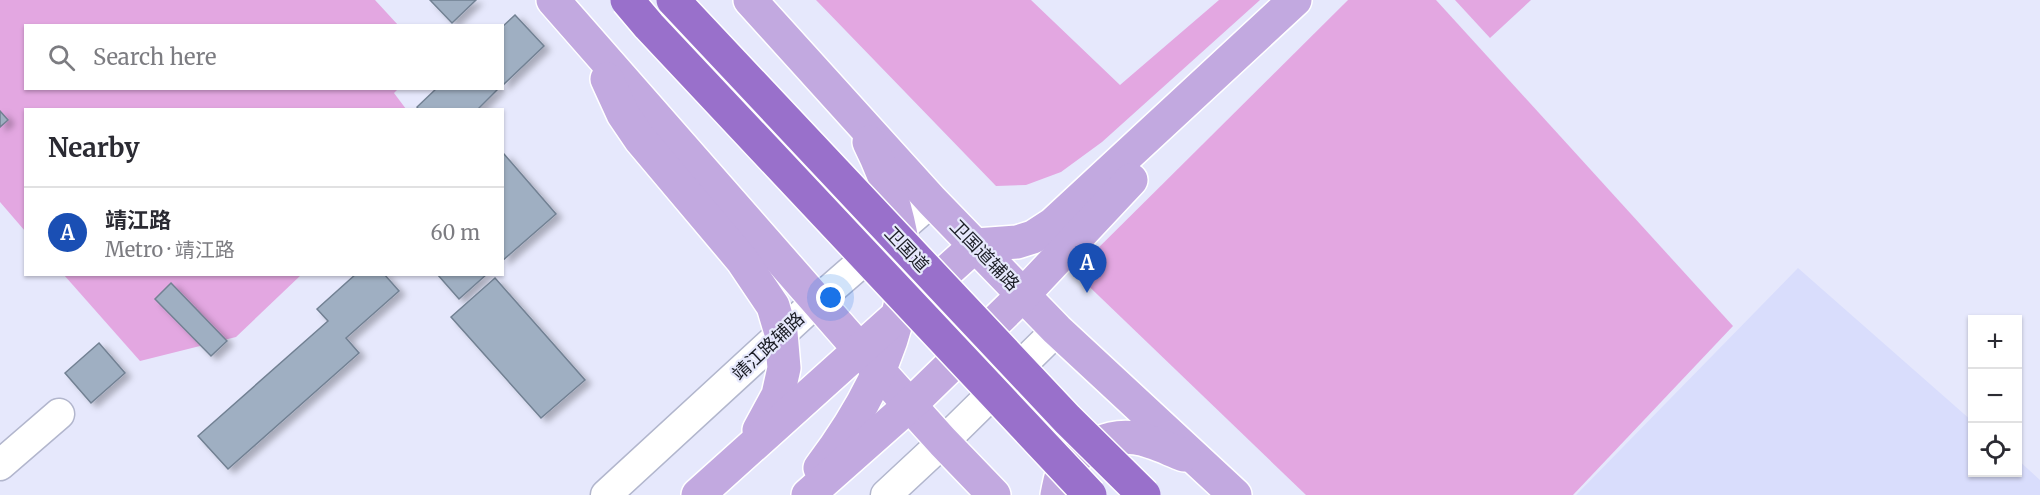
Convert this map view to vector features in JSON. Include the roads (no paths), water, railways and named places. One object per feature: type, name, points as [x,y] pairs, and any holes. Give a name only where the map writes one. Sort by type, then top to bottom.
[{"type":"highway","name":"卫国道","points":[[627,0],[1090,495]]},
{"type":"highway","name":"卫国道","points":[[673,0],[1067,419],[1144,495]]},
{"type":"main road","points":[[553,0],[869,360],[994,495]]},
{"type":"main road","name":"卫国道辅路","points":[[750,0],[932,201],[1057,330],[1235,495]]},
{"type":"main road","points":[[800,495],[849,424],[869,360],[898,315],[976,245],[1017,242],[1033,237],[1053,224],[1295,0]]},
{"type":"main road","points":[[808,495],[911,404],[1023,295],[1127,184],[1322,0]]},
{"type":"main road","points":[[598,51],[610,89],[640,140],[742,260],[773,306],[782,333],[784,368],[778,395],[745,453]]},
{"type":"main road","points":[[855,116],[877,157],[900,228],[905,279],[898,315]]},
{"type":"main road","points":[[698,495],[745,453],[869,360]]},
{"type":"main road","points":[[1057,495],[1064,469],[1085,451],[1103,440],[1120,437],[1136,438],[1197,459]]},
{"type":"street","name":"靖江路辅路","points":[[606,495],[817,300],[932,201]]},
{"type":"street","points":[[886,495],[1057,330]]},
{"type":"street","points":[[0,465],[59,414]]},
{"type":"place","name":"靖江路","points":[[1087,293]]}]
